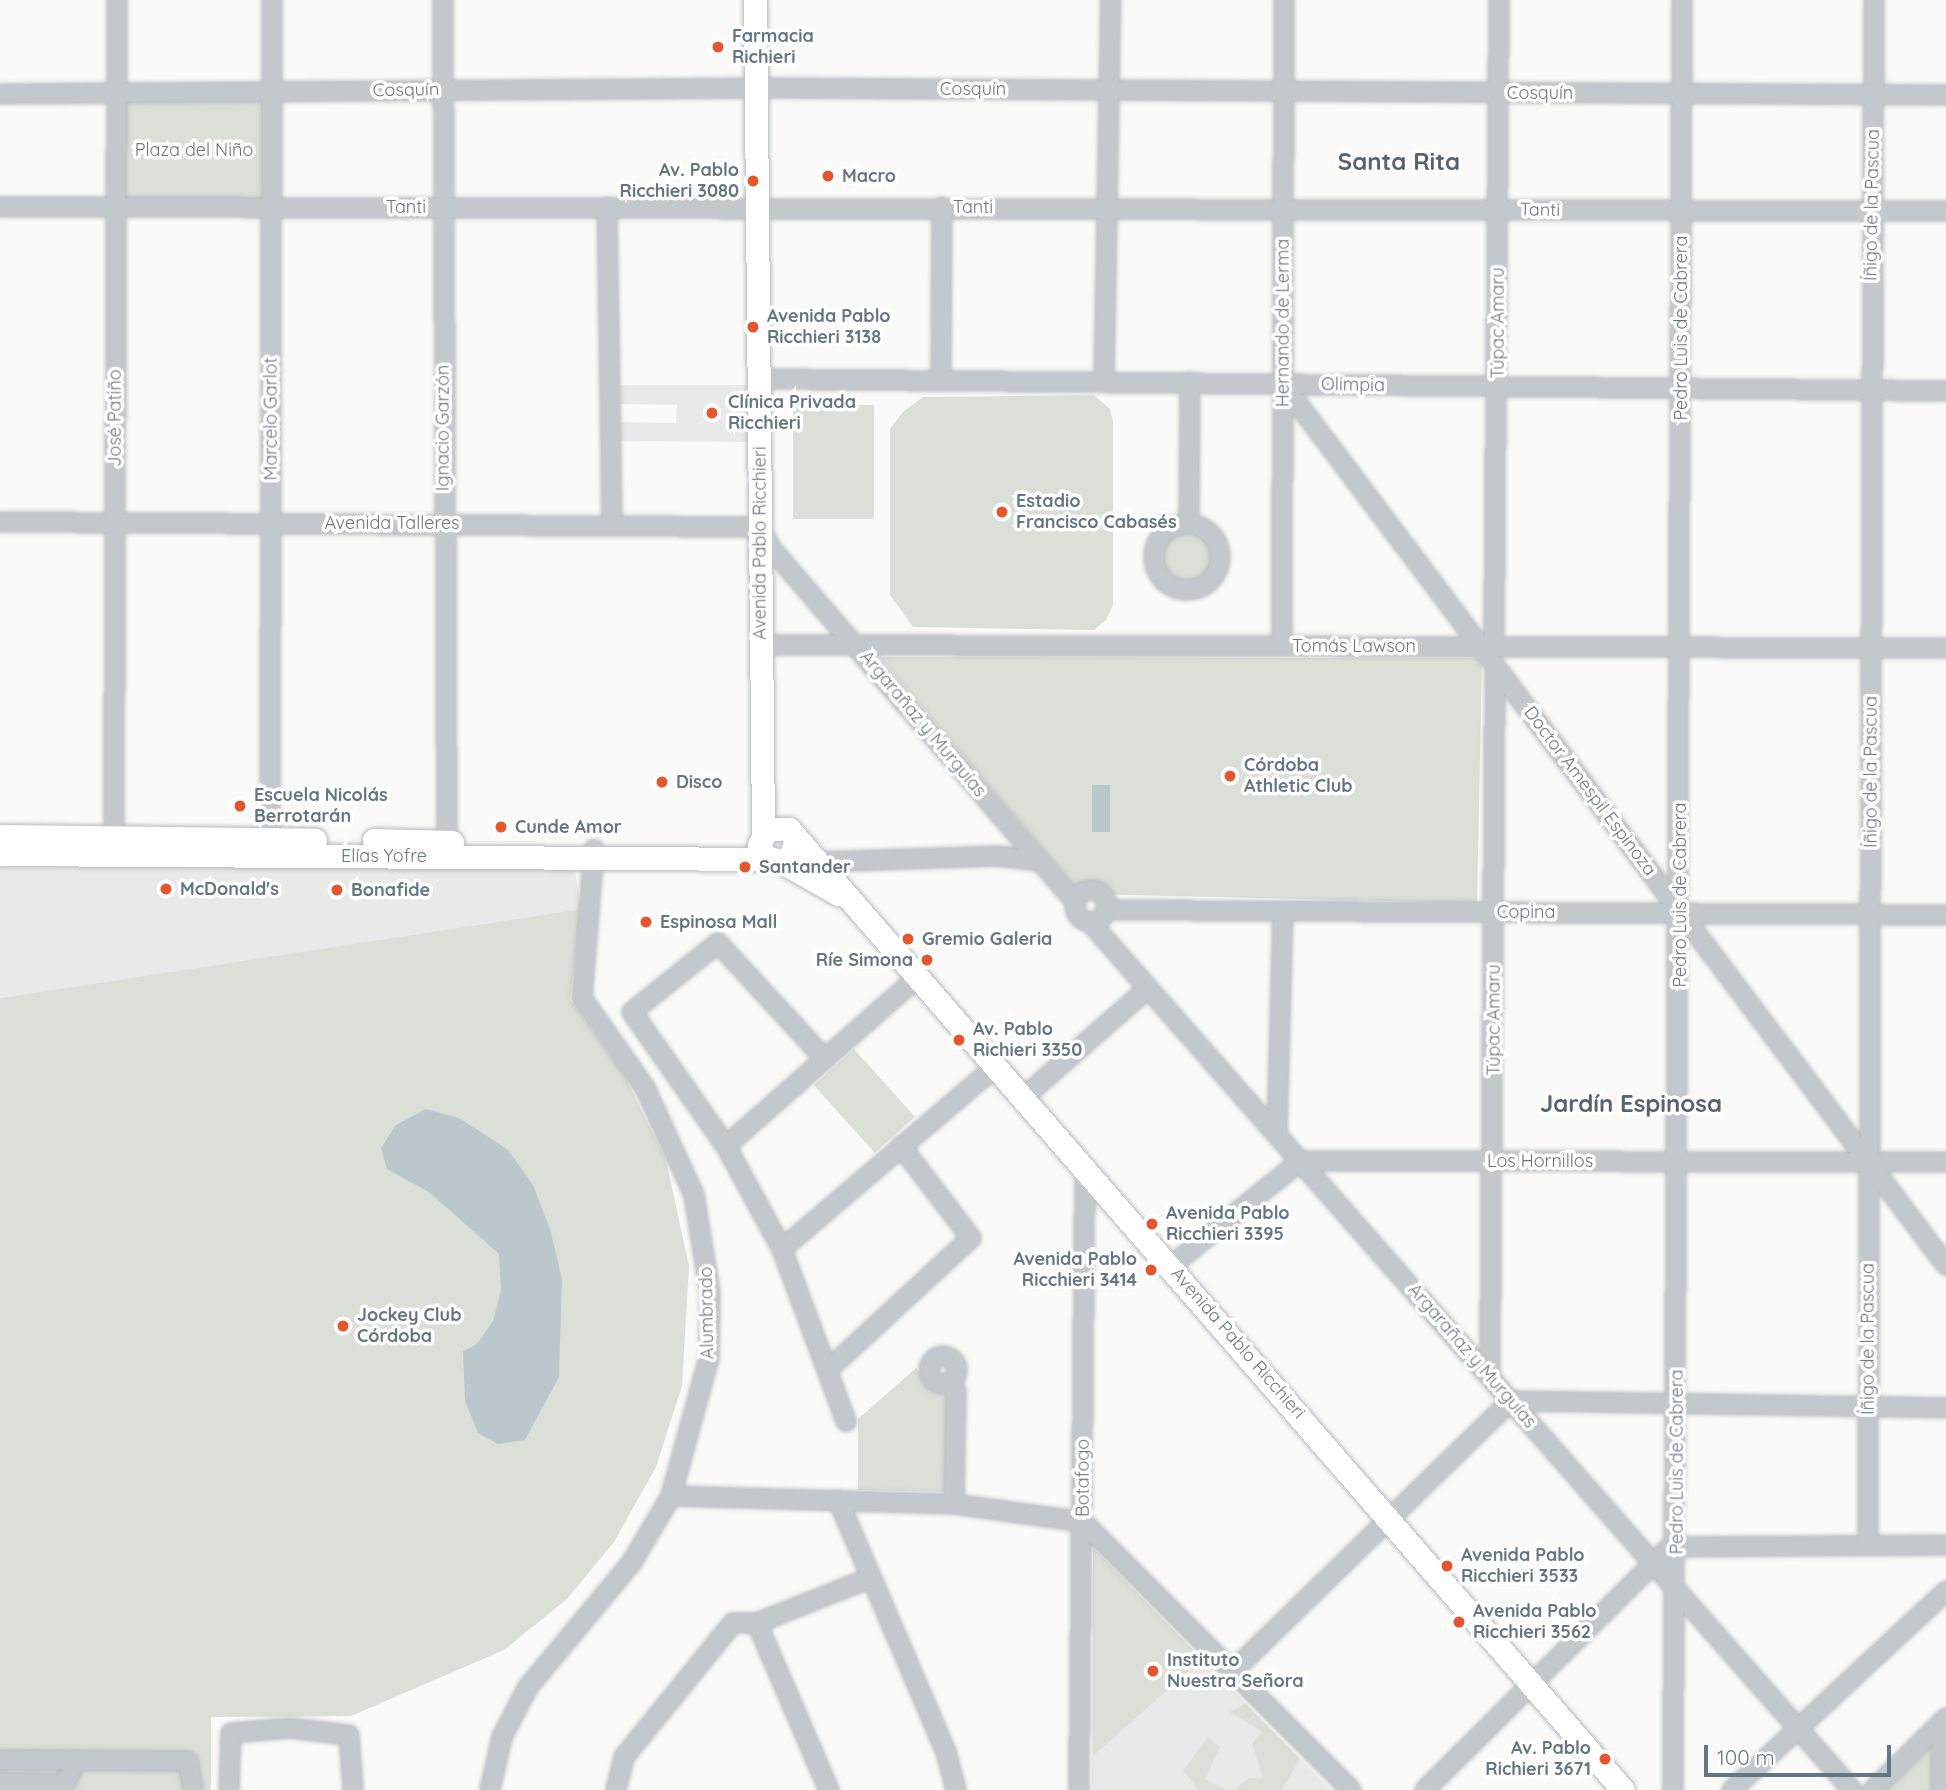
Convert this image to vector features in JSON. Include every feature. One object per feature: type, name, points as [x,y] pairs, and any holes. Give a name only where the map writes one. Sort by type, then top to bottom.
[{"type":"main road","name":"Avenida Pablo Ricchieri","points":[[755,0],[762,88]]},
{"type":"main road","name":"Avenida Pablo Ricchieri","points":[[765,0],[762,88],[766,645],[775,843],[848,900]]},
{"type":"main road","name":"Elías Yofre","points":[[0,836],[270,839],[447,849],[594,853],[775,843]]},
{"type":"main road","name":"Avenida Pablo Ricchieri","points":[[775,843],[819,862],[848,900],[1085,1166],[1623,1790]]},
{"type":"main road","name":"Elías Yofre","points":[[0,854],[447,849]]},
{"type":"street","name":"José Patiño","points":[[114,836],[117,0]]},
{"type":"street","name":"Marcelo Garlot","points":[[270,839],[272,0]]},
{"type":"street","name":"Ignacio Garzón","points":[[443,0],[443,523],[447,849]]},
{"type":"street","points":[[1104,382],[1107,90],[1111,0]]},
{"type":"street","name":"Hernando de Lerma","points":[[1282,646],[1284,0]]},
{"type":"street","name":"Túpac Amaru","points":[[1487,646],[1497,387],[1499,0]]},
{"type":"street","name":"Pedro Luis de Cabrera","points":[[1673,1790],[1677,1597],[1675,1161],[1682,912],[1679,648],[1682,0]]},
{"type":"street","name":"Íñigo de la Pascua","points":[[1868,1544],[1866,1161],[1870,915],[1870,211],[1874,0]]},
{"type":"street","name":"Cosquín","points":[[0,94],[762,88],[1946,95]]},
{"type":"street","name":"Tanti","points":[[0,207],[1946,211]]},
{"type":"street","points":[[607,207],[612,524]]},
{"type":"street","points":[[941,380],[942,207]]},
{"type":"street","name":"Olimpia","points":[[764,379],[1946,391]]},
{"type":"street","points":[[1189,523],[1190,382]]},
{"type":"street","name":"Doctor Amespil Espinoza","points":[[1283,384],[1487,646],[1495,666],[1946,1265]]},
{"type":"street","name":"Avenida Talleres","points":[[0,522],[612,524],[765,537]]},
{"type":"street","name":"Argarañaz y Murguías","points":[[765,537],[1075,902],[1078,916],[1090,922],[1149,988],[1490,1374],[1677,1597],[1796,1732],[1852,1790]]},
{"type":"street","name":"Tomás Lawson","points":[[766,645],[1946,648]]},
{"type":"street","name":"Túpac Amaru","points":[[1490,1374],[1495,666]]},
{"type":"street","points":[[998,856],[1021,840]]},
{"type":"street","name":"Alumbrado","points":[[490,1790],[502,1737],[528,1687],[632,1562],[671,1496],[709,1358],[706,1255],[679,1154],[645,1088],[582,998],[594,853]]},
{"type":"street","points":[[819,862],[998,856],[1040,861]]},
{"type":"street","points":[[1075,902],[1095,891],[1106,910],[1090,922]]},
{"type":"street","name":"Copina","points":[[1106,910],[1946,915]]},
{"type":"street","points":[[1277,1135],[1283,911]]},
{"type":"street","points":[[825,1059],[719,943],[632,1012],[726,1146],[782,1249],[830,1368],[846,1421]]},
{"type":"street","points":[[726,1146],[918,977]]},
{"type":"street","points":[[1024,1097],[1149,988]]},
{"type":"street","points":[[782,1249],[996,1066]]},
{"type":"street","points":[[830,1368],[964,1248],[970,1230],[901,1146]]},
{"type":"street","points":[[1171,1266],[1300,1161]]},
{"type":"street","name":"Los Hornillos","points":[[1300,1161],[1946,1162]]},
{"type":"street","name":"Botafogo","points":[[1079,1790],[1085,1166]]},
{"type":"street","points":[[951,1382],[956,1391],[954,1504]]},
{"type":"street","points":[[1234,1670],[1511,1401],[1946,1408]]},
{"type":"street","points":[[671,1496],[954,1504],[1083,1522],[1234,1670],[1351,1790]]},
{"type":"street","points":[[838,1500],[946,1752],[956,1790]]},
{"type":"street","points":[[1425,1790],[1651,1563],[1676,1544],[1946,1545]]},
{"type":"street","points":[[615,1790],[624,1758],[733,1623],[757,1623],[870,1578]]},
{"type":"street","points":[[1732,1790],[1946,1591]]},
{"type":"street","points":[[757,1623],[829,1790]]},
{"type":"street","points":[[1873,1790],[1944,1720]]},
{"type":"street","points":[[1941,1790],[1944,1720]]},
{"type":"street","points":[[229,1790],[231,1733],[290,1728],[349,1735],[353,1790]]},
{"type":"street","points":[[0,1760],[188,1760],[193,1790]]},
{"type":"street","points":[[0,1783],[65,1784],[76,1760]]},
{"type":"shaded area","name":"Clínica Privada Ricchieri","points":[[620,385],[748,385],[748,442],[620,441],[620,422],[676,423],[677,405],[620,404]]},
{"type":"shaded area","points":[[1092,785],[1110,785],[1110,832],[1092,832]]},
{"type":"shaded area","points":[[574,865],[581,909],[0,998],[0,868]]},
{"type":"shaded area","points":[[426,1109],[459,1118],[508,1150],[533,1185],[550,1229],[562,1279],[559,1377],[525,1440],[498,1444],[478,1433],[465,1401],[463,1351],[477,1344],[493,1321],[501,1291],[499,1254],[429,1192],[387,1169],[381,1148],[396,1125]]},
{"type":"shaded area","name":"Instituto Nuestra Señora","points":[[1093,1548],[1331,1790],[1092,1790]]},
{"type":"green space","name":"Plaza del Niño","points":[[117,92],[272,92],[272,207],[117,207]]},
{"type":"green space","name":"Estadio Francisco Cabasés","points":[[1094,395],[1110,409],[1113,422],[1113,605],[1106,620],[1094,630],[913,627],[890,595],[890,429],[903,412],[923,397]]},
{"type":"green space","points":[[793,405],[874,405],[874,519],[793,519]]},
{"type":"green space","points":[[1188,532],[1206,539],[1213,557],[1206,575],[1188,582],[1170,575],[1163,557],[1170,539]]},
{"type":"green space","name":"Córdoba Athletic Club","points":[[880,657],[1482,658],[1477,903],[1081,894]]},
{"type":"green space","name":"Jockey Club Córdoba","points":[[581,909],[570,1000],[624,1075],[666,1160],[689,1266],[682,1386],[656,1467],[614,1542],[567,1599],[504,1650],[351,1716],[211,1717],[211,1790],[0,1790],[0,998]]},
{"type":"green space","points":[[854,1049],[915,1117],[875,1153],[814,1085]]},
{"type":"green space","points":[[916,1368],[928,1385],[951,1398],[947,1492],[858,1490],[858,1419]]},
{"type":"green space","points":[[1093,1548],[1202,1659],[1093,1756]]},
{"type":"green space","points":[[1245,1703],[1300,1759],[1282,1790],[1235,1790],[1249,1778],[1263,1778],[1252,1743],[1262,1732],[1230,1712]]},
{"type":"green space","points":[[1208,1737],[1220,1747],[1205,1779],[1227,1790],[1199,1790],[1183,1771]]},
{"type":"green space","points":[[1931,1741],[1934,1790],[1884,1790]]},
{"type":"place","name":"Farmacia Richieri","points":[[718,47]]},
{"type":"place","name":"Macro","points":[[828,176]]},
{"type":"place","name":"Av. Pablo Ricchieri 3080","points":[[753,181]]},
{"type":"place","name":"Avenida Pablo Ricchieri 3138","points":[[753,327]]},
{"type":"place","name":"Clínica Privada Ricchieri","points":[[712,413]]},
{"type":"place","name":"Estadio Francisco Cabasés","points":[[1002,512]]},
{"type":"place","name":"Córdoba Athletic Club","points":[[1230,776]]},
{"type":"place","name":"Disco","points":[[662,782]]},
{"type":"place","name":"Escuela Nicolás Berrotarán","points":[[240,806]]},
{"type":"place","name":"Cunde Amor","points":[[501,827]]},
{"type":"place","name":"Santander","points":[[745,867]]},
{"type":"place","name":"McDonald's","points":[[166,889]]},
{"type":"place","name":"Bonafide","points":[[337,890]]},
{"type":"place","name":"Espinosa Mall","points":[[646,922]]},
{"type":"place","name":"Gremio Galeria","points":[[908,939]]},
{"type":"place","name":"Ríe Simona","points":[[927,960]]},
{"type":"place","name":"Av. Pablo Richieri 3350","points":[[959,1040]]},
{"type":"place","name":"Avenida Pablo Ricchieri 3395","points":[[1152,1224]]},
{"type":"place","name":"Avenida Pablo Ricchieri 3414","points":[[1151,1270]]},
{"type":"place","name":"Jockey Club Córdoba","points":[[343,1326]]},
{"type":"place","name":"Avenida Pablo Ricchieri 3533","points":[[1447,1566]]},
{"type":"place","name":"Avenida Pablo Ricchieri 3562","points":[[1459,1622]]},
{"type":"place","name":"Instituto Nuestra Señora","points":[[1153,1671]]},
{"type":"place","name":"Av. Pablo Richieri 3671","points":[[1605,1759]]},
{"type":"district","name":"Santa Rita","points":[[1399,162]]},
{"type":"district","name":"Jardín Espinosa","points":[[1631,1104]]}]
